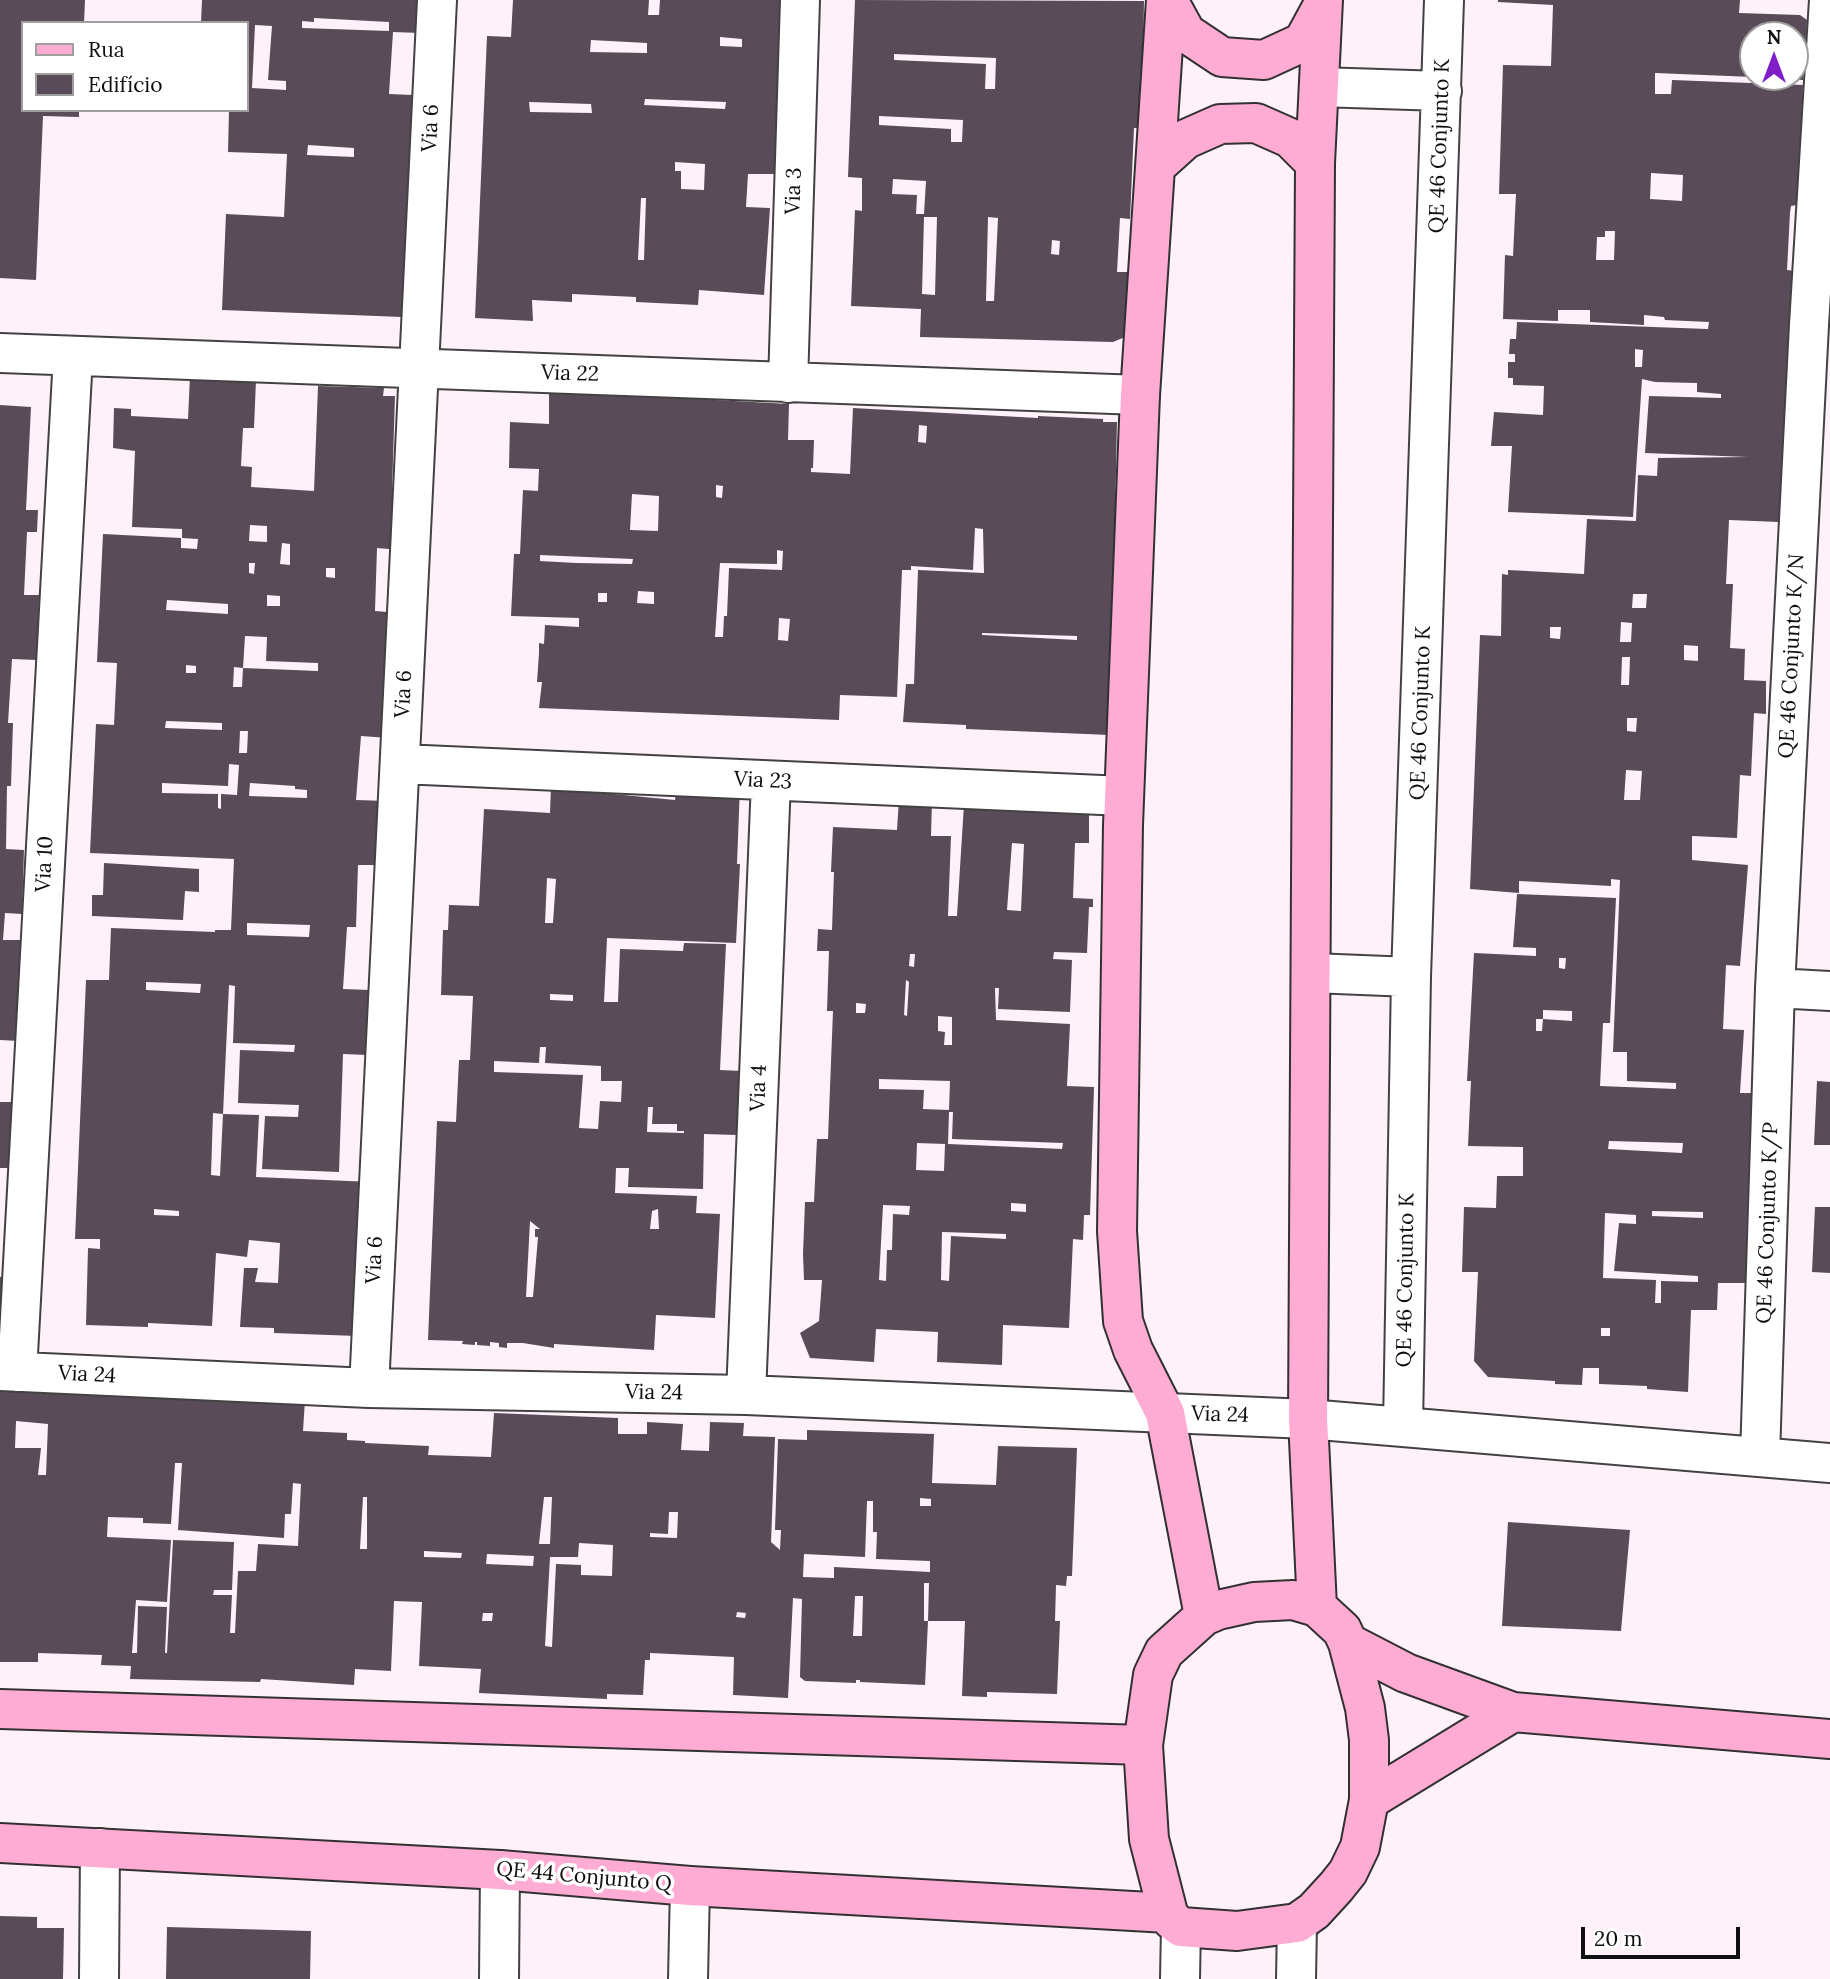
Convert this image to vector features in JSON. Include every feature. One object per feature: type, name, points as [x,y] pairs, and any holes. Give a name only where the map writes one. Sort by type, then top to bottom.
[{"type":"street","name":"Via 6","points":[[369,1388],[437,0]]},
{"type":"street","name":"Via 3","points":[[789,383],[800,0]]},
{"type":"street","points":[[1167,0],[1186,33],[1222,57],[1264,60],[1303,42],[1322,3]]},
{"type":"street","points":[[1167,0],[1140,395],[1124,796],[1116,1231],[1122,1321],[1133,1350],[1165,1412],[1204,1616]]},
{"type":"street","name":"QE 46 Conjunto K","points":[[1403,1426],[1412,977],[1444,0]]},
{"type":"street","name":"QE 46 Conjunto K/N","points":[[1775,988],[1820,325],[1829,0]]},
{"type":"street","points":[[1317,1607],[1308,1419],[1315,163],[1322,3]]},
{"type":"street","points":[[1319,87],[1442,91]]},
{"type":"street","points":[[1156,166],[1186,139],[1220,124],[1256,124],[1290,138],[1315,163]]},
{"type":"street","name":"Via 22","points":[[0,354],[1140,395]]},
{"type":"street","name":"Via 10","points":[[8,1371],[73,356]]},
{"type":"street","name":"Via 23","points":[[401,764],[1124,796]]},
{"type":"street","name":"Via 4","points":[[746,1395],[771,781]]},
{"type":"street","points":[[1312,974],[1412,977]]},
{"type":"street","points":[[1775,988],[1830,991]]},
{"type":"street","name":"QE 46 Conjunto K/P","points":[[1760,1457],[1775,988]]},
{"type":"street","name":"Via 24","points":[[8,1371],[369,1388],[746,1395],[1308,1419]]},
{"type":"street","points":[[1308,1419],[1830,1463]]},
{"type":"street","points":[[1180,1979],[1175,1920],[1153,1862],[1149,1839],[1143,1745],[1153,1675],[1164,1652],[1204,1616],[1218,1610],[1274,1600],[1293,1600],[1317,1607],[1342,1630],[1365,1708],[1371,1771],[1369,1800],[1360,1847],[1348,1872],[1314,1911],[1297,1923],[1296,1979]]},
{"type":"street","points":[[1348,1643],[1406,1673],[1513,1712],[1830,1739]]},
{"type":"street","points":[[0,1709],[1143,1745]]},
{"type":"street","points":[[1369,1800],[1513,1712]]},
{"type":"street","name":"QE 44 Conjunto Q","points":[[0,1843],[500,1870],[1175,1920],[1237,1931],[1297,1923]]},
{"type":"street","points":[[99,1979],[100,1848]]},
{"type":"street","points":[[499,1979],[500,1870]]},
{"type":"street","points":[[688,1979],[690,1886]]},
{"type":"building","points":[[0,0],[85,0],[84,21],[21,21],[21,112],[79,112],[79,117],[43,116],[36,280],[0,278]]},
{"type":"building","points":[[202,0],[422,0],[420,33],[393,32],[389,94],[413,95],[409,223],[402,317],[222,310],[226,214],[284,217],[287,154],[228,152],[229,112],[248,112],[248,21],[201,21]],"holes":[[[314,18],[389,22],[389,31],[302,28],[302,21],[314,22]],[[255,25],[272,26],[268,80],[286,81],[286,90],[252,88]],[[308,145],[354,148],[354,157],[307,155]]]},
{"type":"building","points":[[513,0],[649,0],[648,15],[659,15],[660,0],[790,0],[780,174],[748,174],[746,207],[770,208],[764,295],[699,290],[698,305],[636,302],[636,297],[572,294],[572,302],[532,300],[533,321],[475,318],[487,36],[511,37]],"holes":[[[720,37],[742,39],[742,47],[720,46]],[[591,40],[647,43],[647,53],[590,52]],[[645,99],[726,102],[725,109],[644,105]],[[529,102],[591,104],[592,113],[530,112]],[[675,162],[705,164],[704,190],[681,189],[681,171],[675,171]],[[641,198],[646,198],[644,260],[638,260]]]},
{"type":"building","points":[[855,0],[1144,1],[1142,128],[1134,128],[1130,219],[1120,218],[1117,272],[1128,272],[1125,337],[1113,342],[920,337],[921,309],[851,306],[855,210],[862,211],[862,178],[848,177]],"holes":[[[894,54],[996,58],[995,89],[985,89],[986,64],[894,60]],[[879,116],[963,120],[962,142],[951,142],[951,129],[879,125]],[[893,179],[926,181],[924,214],[916,214],[917,195],[892,194]],[[924,217],[937,217],[935,295],[922,294]],[[988,217],[998,218],[994,301],[986,301]],[[1052,240],[1060,241],[1059,255],[1051,254]]]},
{"type":"building","points":[[1498,0],[1740,0],[1739,13],[1800,15],[1807,20],[1739,21],[1739,76],[1655,73],[1655,94],[1671,94],[1672,80],[1739,83],[1739,91],[1803,91],[1797,205],[1791,206],[1790,213],[1787,270],[1795,271],[1789,332],[1779,522],[1729,520],[1726,584],[1733,584],[1730,648],[1745,649],[1744,680],[1766,681],[1766,714],[1754,713],[1751,776],[1740,775],[1737,838],[1692,836],[1692,860],[1748,865],[1740,966],[1726,965],[1723,1029],[1744,1030],[1740,1093],[1757,1093],[1747,1220],[1746,1283],[1718,1283],[1717,1310],[1691,1310],[1688,1392],[1647,1389],[1647,1386],[1599,1384],[1599,1368],[1583,1368],[1582,1385],[1488,1377],[1474,1361],[1478,1272],[1462,1272],[1464,1207],[1496,1208],[1497,1176],[1523,1176],[1523,1147],[1468,1146],[1471,1081],[1467,1081],[1474,953],[1536,956],[1536,948],[1513,947],[1517,894],[1616,898],[1610,1023],[1603,1023],[1600,1086],[1676,1089],[1676,1083],[1627,1081],[1627,1052],[1613,1052],[1620,880],[1611,879],[1611,886],[1519,881],[1519,893],[1470,889],[1480,635],[1501,636],[1502,574],[1508,575],[1508,570],[1584,574],[1587,519],[1636,521],[1638,475],[1657,476],[1658,458],[1748,457],[1645,453],[1649,396],[1721,398],[1721,394],[1697,392],[1697,383],[1642,379],[1633,517],[1508,512],[1512,446],[1491,446],[1494,412],[1543,415],[1544,386],[1513,385],[1513,378],[1508,378],[1508,362],[1515,362],[1515,354],[1509,354],[1510,339],[1516,339],[1517,322],[1708,329],[1709,322],[1665,320],[1664,317],[1644,315],[1644,325],[1590,322],[1590,310],[1558,310],[1558,321],[1503,319],[1505,255],[1513,256],[1516,194],[1499,194],[1503,65],[1551,66],[1553,5]],"holes":[[[1651,173],[1683,175],[1682,201],[1650,199]],[[1605,231],[1615,231],[1614,260],[1596,260],[1597,237],[1605,237]],[[1635,349],[1643,350],[1642,367],[1635,367]],[[1633,594],[1647,594],[1646,608],[1632,608]],[[1621,622],[1632,623],[1631,642],[1620,642]],[[1550,627],[1561,627],[1560,639],[1550,638]],[[1684,645],[1698,646],[1698,661],[1684,660]],[[1622,657],[1630,657],[1629,685],[1621,685]],[[1627,718],[1637,718],[1636,732],[1627,731]],[[1626,770],[1642,771],[1640,800],[1624,800]],[[1559,958],[1566,958],[1565,969],[1559,968]],[[1543,1010],[1572,1011],[1572,1021],[1543,1019]],[[1536,1019],[1543,1019],[1542,1031],[1536,1031]],[[1609,1141],[1683,1143],[1682,1153],[1608,1149]],[[1652,1211],[1703,1212],[1703,1218],[1652,1216]],[[1605,1213],[1636,1215],[1636,1224],[1619,1223],[1614,1271],[1698,1276],[1698,1282],[1661,1281],[1661,1303],[1655,1303],[1656,1280],[1603,1278]],[[1601,1328],[1610,1328],[1610,1336],[1601,1336]]]},
{"type":"building","points":[[190,376],[256,380],[254,428],[243,428],[241,466],[252,467],[251,487],[314,491],[318,386],[384,388],[383,396],[395,396],[392,491],[403,491],[400,550],[377,548],[375,611],[387,612],[389,738],[361,736],[356,800],[387,801],[386,865],[358,865],[356,927],[347,927],[343,989],[370,990],[367,1055],[343,1054],[339,1172],[262,1169],[265,1116],[298,1117],[299,1105],[238,1103],[240,1050],[294,1052],[295,1045],[233,1043],[235,986],[229,985],[223,1114],[259,1115],[256,1177],[372,1182],[357,1336],[274,1333],[274,1328],[240,1327],[244,1268],[258,1268],[255,1282],[278,1283],[280,1243],[249,1240],[247,1257],[216,1253],[212,1326],[148,1323],[148,1327],[86,1325],[88,1248],[100,1249],[100,1239],[75,1239],[86,980],[109,980],[111,928],[215,932],[231,930],[234,859],[90,853],[96,724],[114,725],[117,663],[97,662],[103,534],[181,538],[181,548],[197,549],[198,539],[182,538],[182,529],[132,527],[135,451],[113,448],[114,408],[131,409],[131,416],[188,419]],"holes":[[[250,525],[267,526],[267,542],[249,541]],[[282,543],[290,544],[290,565],[280,564]],[[249,563],[255,563],[254,574],[249,573]],[[326,568],[335,568],[335,578],[326,577]],[[267,595],[280,596],[280,606],[267,606]],[[167,600],[228,604],[228,614],[166,610]],[[245,636],[267,637],[266,661],[318,663],[318,671],[243,668]],[[186,665],[196,666],[196,673],[186,673]],[[234,667],[243,668],[242,687],[233,687]],[[166,721],[222,723],[222,730],[165,728]],[[240,731],[248,731],[247,753],[239,753]],[[229,764],[239,765],[237,795],[221,794],[221,809],[218,808],[218,794],[162,793],[162,783],[228,786]],[[250,783],[295,786],[295,789],[307,790],[307,798],[249,796]],[[247,923],[310,925],[309,937],[247,935]],[[146,982],[201,984],[200,993],[146,990]],[[213,1113],[223,1114],[220,1176],[211,1175]],[[154,1209],[179,1211],[179,1216],[154,1215]]]},
{"type":"building","points":[[549,391],[789,404],[788,440],[814,440],[811,472],[850,474],[853,408],[1103,419],[1103,422],[1117,422],[1115,515],[1119,515],[1110,735],[966,729],[966,725],[903,722],[906,684],[914,684],[918,570],[984,573],[983,529],[975,528],[973,570],[911,566],[911,570],[902,570],[897,697],[840,695],[839,720],[539,708],[542,682],[537,682],[539,643],[544,644],[545,625],[579,627],[579,618],[511,616],[514,554],[520,554],[523,490],[538,491],[539,469],[509,468],[510,422],[549,424]],"holes":[[[919,425],[927,426],[926,443],[918,442]],[[716,485],[723,486],[722,498],[716,497]],[[632,494],[659,496],[658,531],[630,530]],[[777,550],[783,551],[782,570],[729,568],[727,616],[724,616],[723,637],[715,637],[720,563],[777,564]],[[540,555],[633,559],[632,564],[540,561]],[[638,591],[654,592],[654,604],[637,603]],[[598,593],[607,593],[607,602],[598,602]],[[779,618],[790,619],[788,641],[778,640]],[[982,633],[1077,636],[1077,640]]]},
{"type":"building","points":[[0,405],[31,407],[26,510],[38,510],[37,532],[27,532],[24,595],[39,595],[37,660],[12,659],[8,723],[13,723],[11,786],[7,786],[6,849],[24,850],[22,914],[5,913],[3,940],[22,940],[19,1041],[0,1040]]},
{"type":"building","points":[[613,780],[613,794],[675,800],[676,791],[740,786],[736,943],[607,938],[604,1002],[618,1002],[620,949],[683,951],[684,943],[726,944],[720,1070],[743,1071],[737,1135],[704,1134],[703,1189],[628,1187],[629,1168],[616,1168],[615,1193],[697,1196],[696,1213],[720,1214],[715,1318],[656,1315],[654,1350],[554,1344],[554,1348],[523,1343],[507,1343],[507,1348],[490,1342],[490,1346],[477,1345],[477,1342],[475,1345],[462,1344],[463,1341],[428,1340],[437,1121],[456,1122],[459,1060],[470,1060],[473,996],[441,995],[443,930],[448,930],[449,905],[479,906],[484,809],[550,813],[551,786]],"holes":[[[547,878],[556,879],[553,923],[545,923]],[[550,994],[573,995],[573,1001],[550,1000]],[[540,1047],[546,1047],[545,1063],[601,1066],[601,1081],[622,1081],[621,1102],[600,1101],[598,1129],[579,1128],[583,1075],[494,1072],[494,1061],[539,1063]],[[648,1107],[653,1107],[652,1124],[677,1124],[677,1131],[684,1131],[647,1132]],[[658,1209],[659,1229],[650,1229],[652,1211]],[[530,1221],[540,1229],[535,1229],[535,1237],[538,1237],[533,1297],[526,1297]]]},
{"type":"building","points":[[899,799],[932,800],[931,836],[951,836],[948,916],[957,916],[964,804],[1089,806],[1089,843],[1075,843],[1073,898],[1093,899],[1093,907],[1089,907],[1087,953],[1054,952],[1053,959],[1072,960],[1070,1012],[998,1009],[999,988],[995,988],[996,1020],[1070,1024],[1067,1086],[1094,1087],[1090,1215],[1084,1215],[1083,1240],[1073,1239],[1069,1328],[1003,1325],[1002,1365],[937,1362],[938,1332],[876,1329],[874,1362],[810,1358],[800,1333],[819,1321],[822,1280],[804,1280],[803,1254],[805,1202],[814,1202],[817,1139],[828,1139],[833,1011],[827,1011],[829,951],[817,951],[818,929],[832,930],[833,827],[897,830]],"holes":[[[1012,843],[1024,844],[1021,911],[1007,910]],[[910,954],[915,954],[914,967],[909,966]],[[906,980],[909,982],[907,1016],[904,1015]],[[856,1003],[866,1004],[865,1013],[856,1013]],[[938,1016],[952,1017],[952,1045],[944,1045],[945,1032],[938,1031]],[[879,1079],[950,1081],[949,1110],[923,1109],[924,1090],[879,1089]],[[949,1112],[953,1112],[952,1139],[1063,1143],[1062,1149],[948,1144]],[[917,1143],[945,1144],[944,1171],[916,1170]],[[1011,1203],[1026,1204],[1026,1212],[1011,1211]],[[883,1205],[910,1206],[909,1215],[893,1214],[892,1250],[887,1250],[886,1281],[879,1280]],[[942,1232],[1006,1234],[1006,1239],[951,1236],[949,1281],[941,1280]]]},
{"type":"building","points":[[104,863],[199,869],[199,892],[185,891],[183,920],[92,916],[92,895],[103,895]]},
{"type":"building","points":[[1817,1081],[1830,1082],[1830,1145],[1814,1145]]},
{"type":"building","points":[[0,1102],[16,1102],[12,1168],[0,1168]]},
{"type":"building","points":[[1815,1207],[1830,1207],[1830,1273],[1812,1272]]},
{"type":"building","points":[[0,1277],[4,1277],[3,1318],[0,1320]]},
{"type":"building","points":[[0,1390],[305,1400],[303,1431],[347,1433],[347,1440],[365,1443],[429,1446],[428,1455],[491,1457],[494,1413],[618,1418],[618,1434],[647,1434],[647,1422],[683,1424],[681,1450],[709,1451],[710,1422],[744,1423],[743,1436],[775,1437],[771,1542],[780,1550],[781,1530],[775,1530],[778,1439],[807,1440],[807,1430],[934,1434],[932,1483],[996,1485],[998,1446],[1077,1448],[1072,1576],[1067,1576],[1066,1586],[1056,1585],[1055,1621],[1060,1621],[1057,1694],[987,1692],[987,1697],[962,1696],[965,1621],[928,1621],[925,1685],[860,1680],[856,1680],[856,1683],[805,1681],[800,1677],[802,1599],[793,1598],[788,1698],[733,1695],[734,1657],[650,1653],[650,1660],[645,1660],[643,1695],[607,1694],[607,1699],[479,1693],[481,1669],[419,1666],[422,1602],[394,1601],[391,1671],[355,1669],[354,1685],[261,1679],[260,1682],[130,1679],[131,1666],[101,1665],[102,1655],[38,1653],[38,1662],[0,1662]],"holes":[[[16,1421],[48,1424],[46,1475],[38,1475],[41,1448],[15,1448]],[[175,1463],[182,1463],[178,1530],[284,1538],[285,1514],[291,1514],[293,1483],[301,1484],[298,1546],[258,1544],[256,1571],[238,1571],[235,1633],[230,1633],[232,1595],[213,1595],[214,1590],[232,1590],[234,1542],[173,1540],[167,1653],[167,1607],[138,1606],[137,1653],[132,1653],[136,1600],[167,1602],[171,1540],[107,1537],[108,1517],[143,1518],[143,1523],[171,1524]],[[363,1497],[367,1497],[367,1549],[360,1549]],[[544,1497],[552,1497],[550,1544],[539,1544]],[[920,1498],[931,1499],[931,1506],[920,1506]],[[867,1501],[873,1501],[873,1532],[877,1532],[876,1559],[930,1561],[930,1572],[834,1567],[834,1578],[803,1577],[804,1554],[865,1557]],[[669,1512],[678,1512],[677,1538],[650,1537],[650,1533],[668,1534]],[[579,1543],[613,1545],[612,1576],[581,1575],[581,1565],[556,1564],[552,1647],[545,1646],[550,1557],[578,1557]],[[424,1551],[462,1553],[461,1558],[424,1557]],[[487,1554],[534,1556],[533,1566],[486,1564]],[[924,1583],[929,1583],[928,1621],[924,1621]],[[855,1596],[863,1596],[862,1636],[853,1636]],[[737,1612],[746,1613],[745,1618],[736,1617]],[[483,1613],[493,1613],[492,1621],[482,1621]]]},
{"type":"building","points":[[1508,1522],[1630,1530],[1621,1631],[1502,1626]]},
{"type":"building","points":[[0,1916],[37,1917],[37,1928],[64,1928],[63,1979],[0,1979]]},
{"type":"building","points":[[167,1927],[311,1931],[310,1979],[166,1979]]}]
